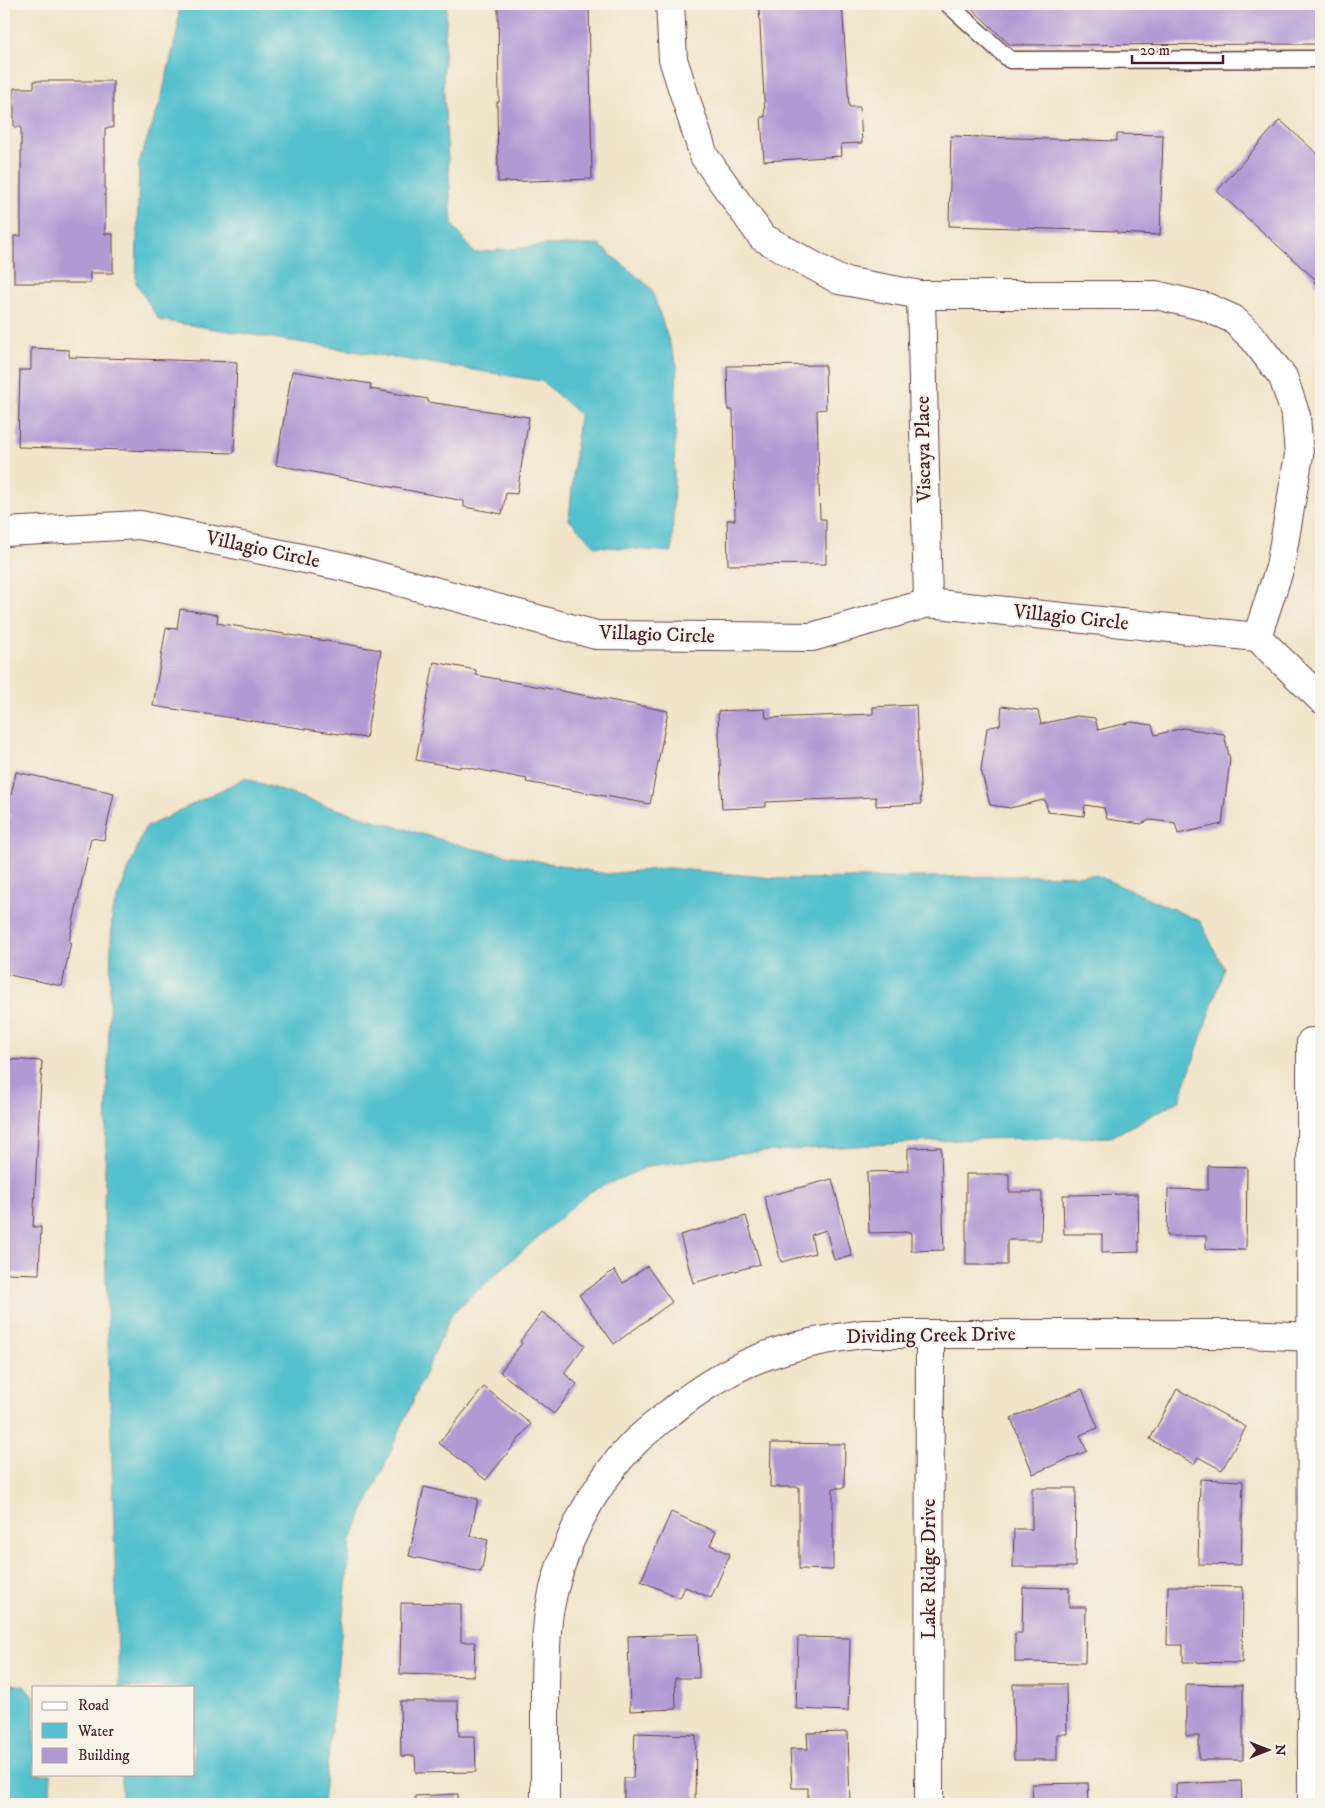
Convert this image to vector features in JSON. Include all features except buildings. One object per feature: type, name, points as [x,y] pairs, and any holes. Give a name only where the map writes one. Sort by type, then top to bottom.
[{"type":"street","points":[[670,4],[673,58],[704,156],[762,237],[839,280],[920,295],[1156,295],[1206,307],[1233,319],[1253,338],[1284,377],[1296,416],[1299,455],[1280,567],[1257,638],[1321,699]]},
{"type":"street","name":"Viscaya Place","points":[[920,295],[928,603]]},
{"type":"street","name":"Villagio Circle","points":[[4,532],[140,525],[345,567],[596,635],[812,638],[928,603],[1257,638]]},
{"type":"street","points":[[1311,1042],[1312,1804]]},
{"type":"street","name":"Dividing Creek Drive","points":[[545,1804],[545,1650],[550,1612],[560,1569],[569,1543],[594,1494],[613,1468],[655,1424],[707,1384],[761,1357],[814,1341],[853,1336],[930,1334],[1248,1334],[1312,1337]]},
{"type":"street","name":"Lake Ridge Drive","points":[[929,1804],[930,1334]]},
{"type":"lane","points":[[948,4],[1010,60],[1321,59]]},
{"type":"water","points":[[180,4],[447,4],[443,78],[452,224],[474,253],[547,245],[599,245],[651,288],[677,365],[672,552],[595,546],[569,520],[579,414],[542,381],[159,320],[136,283],[139,162],[160,103],[177,33]]},
{"type":"water","points":[[245,778],[326,806],[470,848],[606,874],[668,868],[784,879],[1096,875],[1200,921],[1224,969],[1180,1100],[1111,1137],[972,1139],[741,1153],[649,1166],[589,1192],[452,1313],[351,1540],[323,1804],[122,1804],[122,1776],[195,1776],[195,1686],[119,1686],[104,1210],[112,912],[145,828]]},
{"type":"water","points":[[4,1683],[24,1686],[32,1694],[32,1776],[51,1776],[50,1804],[4,1804]]}]
